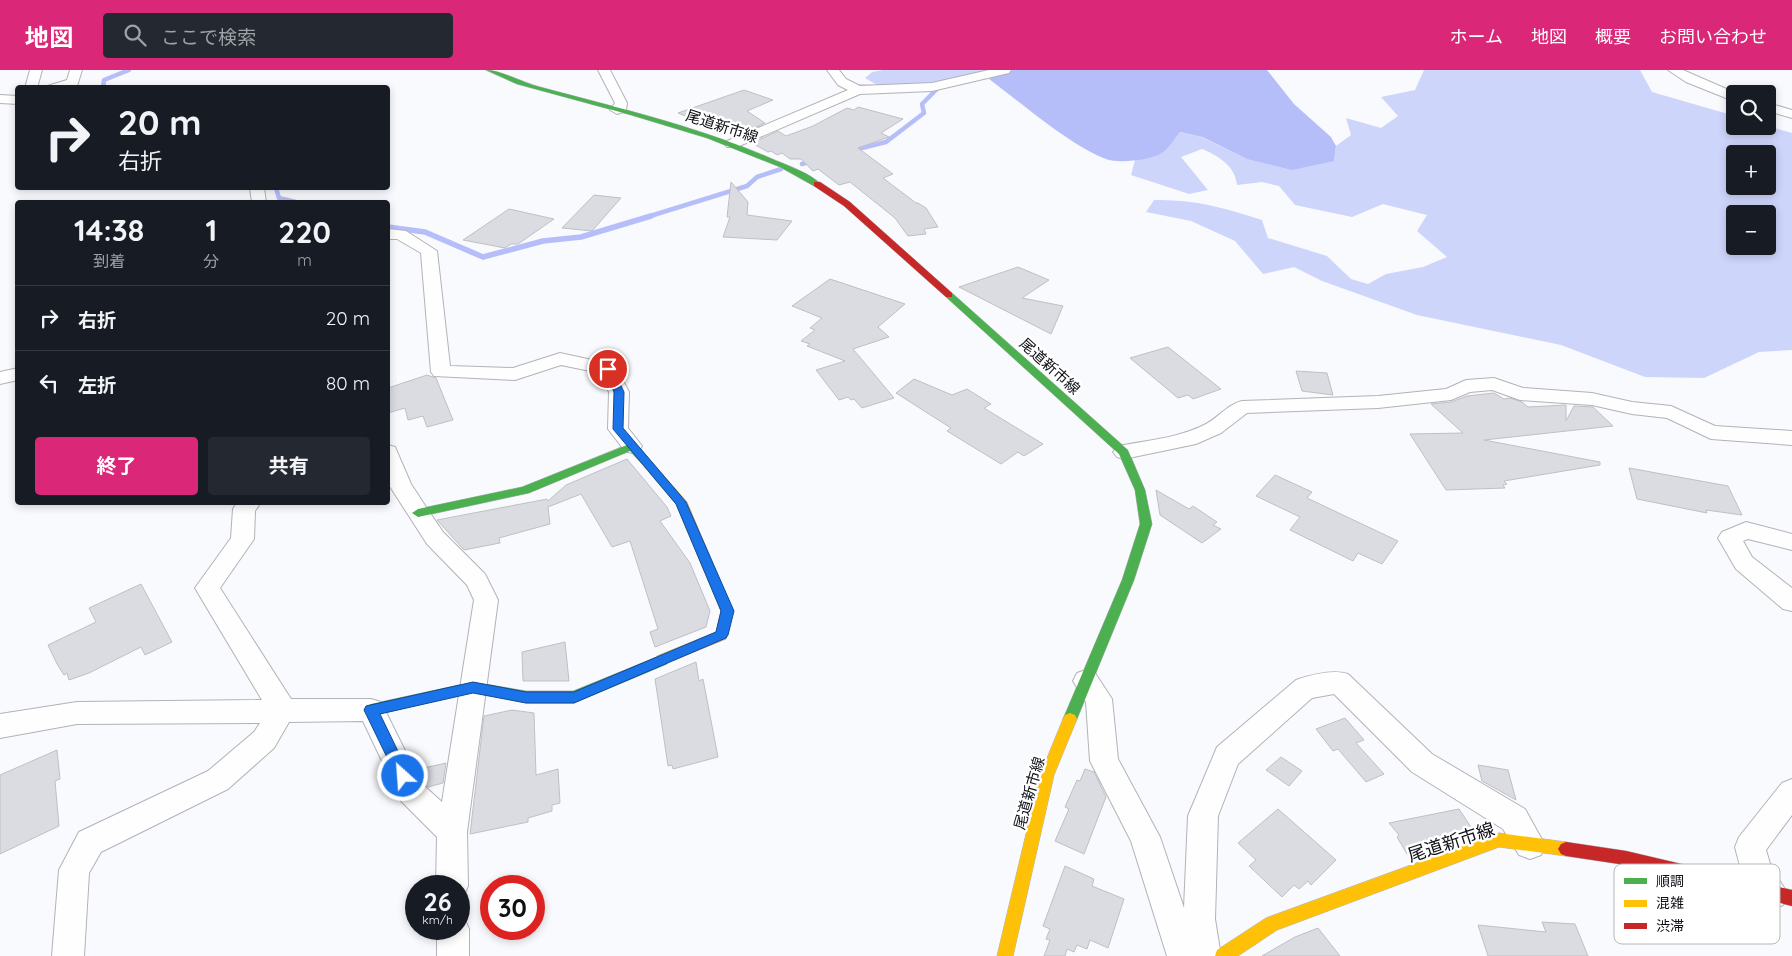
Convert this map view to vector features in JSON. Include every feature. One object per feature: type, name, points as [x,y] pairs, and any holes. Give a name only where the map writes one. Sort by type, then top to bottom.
[{"type":"main road","name":"尾道新市線","points":[[489,70],[519,83],[732,144],[764,156],[817,182],[847,204],[1124,452],[1140,490],[1146,524],[1128,580],[1047,775],[1005,956]]},
{"type":"main road","points":[[371,710],[473,687],[526,697],[574,697],[722,635],[727,611],[681,502],[632,446],[525,490],[418,513]]},
{"type":"main road","name":"尾道新市線","points":[[1223,956],[1272,924],[1499,840],[1626,858],[1651,864]]},
{"type":"street","points":[[33,85],[36,70]]},
{"type":"street","points":[[63,85],[73,83],[76,70]]},
{"type":"street","points":[[604,70],[621,103],[621,108],[616,110]]},
{"type":"street","points":[[833,70],[842,82],[858,90]]},
{"type":"street","points":[[732,144],[858,90],[932,88],[1005,70]]},
{"type":"street","points":[[1674,70],[1690,79],[1726,93]]},
{"type":"street","points":[[0,99],[15,100]]},
{"type":"street","points":[[1776,109],[1792,114]]},
{"type":"street","points":[[390,234],[400,234],[429,251],[442,372],[515,374],[560,359],[608,369],[619,392],[618,429],[632,446]]},
{"type":"street","points":[[0,378],[15,375]]},
{"type":"street","points":[[1124,452],[1189,440],[1214,428],[1242,407],[1378,402],[1451,394],[1466,386],[1494,384],[1520,394],[1592,399],[1632,408],[1671,412],[1711,432],[1792,438]]},
{"type":"street","points":[[390,458],[400,485],[418,513],[435,538],[476,580],[486,600],[452,832],[452,875]]},
{"type":"street","points":[[247,505],[244,509],[242,538],[207,588],[282,709]]},
{"type":"street","points":[[1792,542],[1746,530],[1730,538],[1744,563],[1792,602]]},
{"type":"street","points":[[1086,682],[1099,699],[1104,761],[1145,837],[1183,956]]},
{"type":"street","points":[[1205,956],[1199,919],[1203,816],[1227,756],[1305,688],[1339,682],[1422,763],[1514,819],[1530,845]]},
{"type":"street","points":[[0,726],[77,713],[282,709],[371,710],[411,792],[452,832]]},
{"type":"street","points":[[68,956],[74,870],[90,842],[218,780],[264,740],[282,709]]},
{"type":"street","points":[[1755,864],[1750,847],[1792,792]]},
{"type":"street","points":[[453,940],[453,956]]},
{"type":"shaded area","points":[[883,70],[1001,70],[956,82],[867,91],[859,84],[877,85],[865,78],[872,72]]},
{"type":"shaded area","points":[[1005,70],[1267,70],[1294,104],[1331,137],[1336,146],[1334,161],[1292,170],[1247,159],[1202,137],[1180,132],[1162,153],[1157,155],[1127,161],[1106,159],[1078,145],[989,79]]},
{"type":"shaded area","points":[[1424,70],[1640,70],[1652,92],[1726,113],[1726,135],[1776,135],[1776,128],[1792,133],[1792,350],[1759,352],[1704,378],[1645,377],[1561,345],[1417,315],[1322,281],[1294,267],[1263,274],[1235,241],[1191,221],[1146,212],[1154,200],[1168,200],[1209,205],[1262,220],[1268,238],[1327,256],[1351,279],[1368,284],[1386,274],[1423,267],[1447,257],[1417,231],[1427,215],[1383,204],[1352,217],[1295,205],[1279,186],[1262,182],[1237,185],[1236,178],[1230,167],[1225,162],[1202,149],[1181,157],[1208,190],[1189,194],[1131,175],[1135,160],[1162,153],[1180,132],[1201,137],[1247,159],[1334,161],[1336,146],[1351,135],[1346,118],[1381,128],[1398,116],[1381,97],[1415,90]]},
{"type":"building","points":[[744,90],[773,100],[747,111],[765,123],[739,134],[712,127],[678,113]]},
{"type":"building","points":[[858,107],[903,119],[881,133],[889,137],[858,148],[893,174],[883,178],[916,203],[926,208],[938,227],[924,229],[926,234],[908,236],[895,218],[850,182],[839,185],[818,169],[813,171],[801,159],[790,159],[782,153],[777,155],[752,143],[778,131],[786,136],[813,126],[847,108],[854,110]]},
{"type":"building","points":[[731,182],[748,202],[747,215],[792,221],[777,240],[723,237],[730,217],[727,217]]},
{"type":"building","points":[[594,195],[621,198],[592,231],[562,228]]},
{"type":"building","points":[[509,209],[554,219],[518,244],[511,244],[505,248],[463,240]]},
{"type":"building","points":[[1018,267],[1049,280],[1022,298],[1063,306],[1051,334],[959,287]]},
{"type":"building","points":[[830,279],[905,304],[878,327],[889,337],[853,349],[894,398],[862,408],[854,399],[851,400],[848,397],[839,400],[816,370],[845,361],[807,346],[810,344],[801,341],[815,330],[810,328],[822,318],[792,306]]},
{"type":"building","points":[[1168,347],[1221,389],[1193,399],[1188,395],[1178,398],[1130,358]]},
{"type":"building","points":[[1296,371],[1327,373],[1333,395],[1302,391]]},
{"type":"building","points":[[427,375],[436,378],[453,420],[427,427],[423,416],[408,420],[405,408],[390,412],[390,387]]},
{"type":"building","points":[[914,379],[952,395],[967,389],[991,404],[984,408],[1043,444],[1024,456],[1018,452],[1001,464],[947,431],[951,428],[896,393]]},
{"type":"building","points":[[1494,393],[1504,399],[1510,398],[1522,402],[1528,407],[1566,405],[1566,421],[1574,406],[1593,407],[1613,426],[1484,440],[1600,462],[1600,465],[1504,481],[1507,484],[1503,485],[1505,488],[1446,490],[1410,434],[1463,433],[1431,404],[1451,402],[1467,396]]},
{"type":"building","points":[[627,459],[667,507],[671,516],[660,521],[690,563],[710,611],[706,627],[655,647],[650,632],[658,629],[630,541],[612,547],[581,494],[548,507],[550,524],[499,538],[500,543],[464,550],[437,520],[547,499],[548,501],[566,485]]},
{"type":"building","points":[[1629,468],[1728,486],[1742,515],[1706,510],[1707,513],[1637,499]]},
{"type":"building","points":[[1275,475],[1312,492],[1307,498],[1398,541],[1382,564],[1358,553],[1353,561],[1290,530],[1300,517],[1256,496]]},
{"type":"building","points":[[1156,490],[1189,509],[1193,506],[1217,522],[1213,525],[1221,529],[1202,543],[1160,515]]},
{"type":"building","points":[[141,584],[172,642],[145,655],[141,647],[89,673],[69,680],[67,673],[64,675],[57,664],[48,645],[96,622],[89,608]]},
{"type":"building","points":[[565,642],[569,681],[523,681],[522,652]]},
{"type":"building","points":[[696,662],[699,681],[703,679],[718,757],[673,769],[672,765],[668,766],[655,679]]},
{"type":"building","points":[[512,710],[534,713],[536,775],[558,769],[560,803],[552,805],[552,811],[528,818],[528,822],[470,834],[484,716]]},
{"type":"building","points":[[1345,718],[1364,740],[1356,743],[1384,774],[1366,782],[1338,749],[1333,751],[1316,729]]},
{"type":"building","points":[[57,750],[60,779],[55,781],[59,826],[0,854],[0,775]]},
{"type":"building","points":[[1281,757],[1302,771],[1289,786],[1266,770]]},
{"type":"building","points":[[446,763],[443,783],[428,787],[423,782],[424,768]]},
{"type":"building","points":[[1478,765],[1508,770],[1516,800],[1482,781]]},
{"type":"building","points":[[1085,769],[1094,772],[1106,797],[1084,854],[1055,841],[1069,809],[1065,807],[1077,780],[1080,781]]},
{"type":"building","points":[[1278,809],[1336,860],[1311,885],[1308,881],[1299,889],[1294,885],[1282,897],[1249,866],[1256,860],[1238,843]]},
{"type":"building","points":[[1459,809],[1473,830],[1407,854],[1397,837],[1399,835],[1389,823]]},
{"type":"building","points":[[1065,866],[1094,879],[1092,886],[1124,899],[1108,948],[1090,940],[1087,949],[1077,945],[1074,952],[1067,949],[1065,956],[1044,956],[1050,940],[1046,939],[1050,929],[1043,926]]},
{"type":"building","points":[[1542,922],[1575,924],[1588,956],[1488,956],[1478,925],[1546,932]]},
{"type":"building","points":[[1318,928],[1340,956],[1262,956],[1295,937]]},
{"type":"waterway","points":[[103,85],[104,80],[129,70]]},
{"type":"waterway","points":[[850,151],[886,142],[924,113],[922,104],[938,88],[944,86]]},
{"type":"waterway","points":[[802,164],[815,160]]},
{"type":"waterway","points":[[647,217],[747,186],[757,177],[781,169]]},
{"type":"waterway","points":[[277,190],[279,198],[288,200]]},
{"type":"waterway","points":[[390,227],[425,232],[483,257],[543,241],[581,237],[651,216]]},
{"type":"traffic: fast","points":[[489,70],[519,83],[671,124],[709,137],[746,150],[817,184]]},
{"type":"traffic: fast","points":[[949,295],[1124,452],[1140,490],[1146,524],[1128,580],[1070,719]]},
{"type":"traffic: fast","points":[[418,513],[525,490],[632,446],[646,462]]},
{"type":"traffic: fast","points":[[371,710],[473,687],[526,697],[574,697],[662,660]]},
{"type":"traffic: slow","points":[[646,462],[681,502],[727,611],[722,635],[662,660]]},
{"type":"traffic: slow","points":[[1005,956],[1047,775],[1070,719]]},
{"type":"traffic: slow","points":[[1223,956],[1272,924],[1499,840],[1566,849]]},
{"type":"traffic: jam","points":[[817,184],[847,204],[949,295]]},
{"type":"traffic: jam","points":[[1566,849],[1626,858],[1651,864]]},
{"type":"traffic: jam","points":[[1780,895],[1792,898]]},
{"type":"route","points":[[403,776],[371,710],[473,687],[526,697],[574,697],[722,635],[727,611],[681,502],[618,429],[619,392],[608,369]]}]
